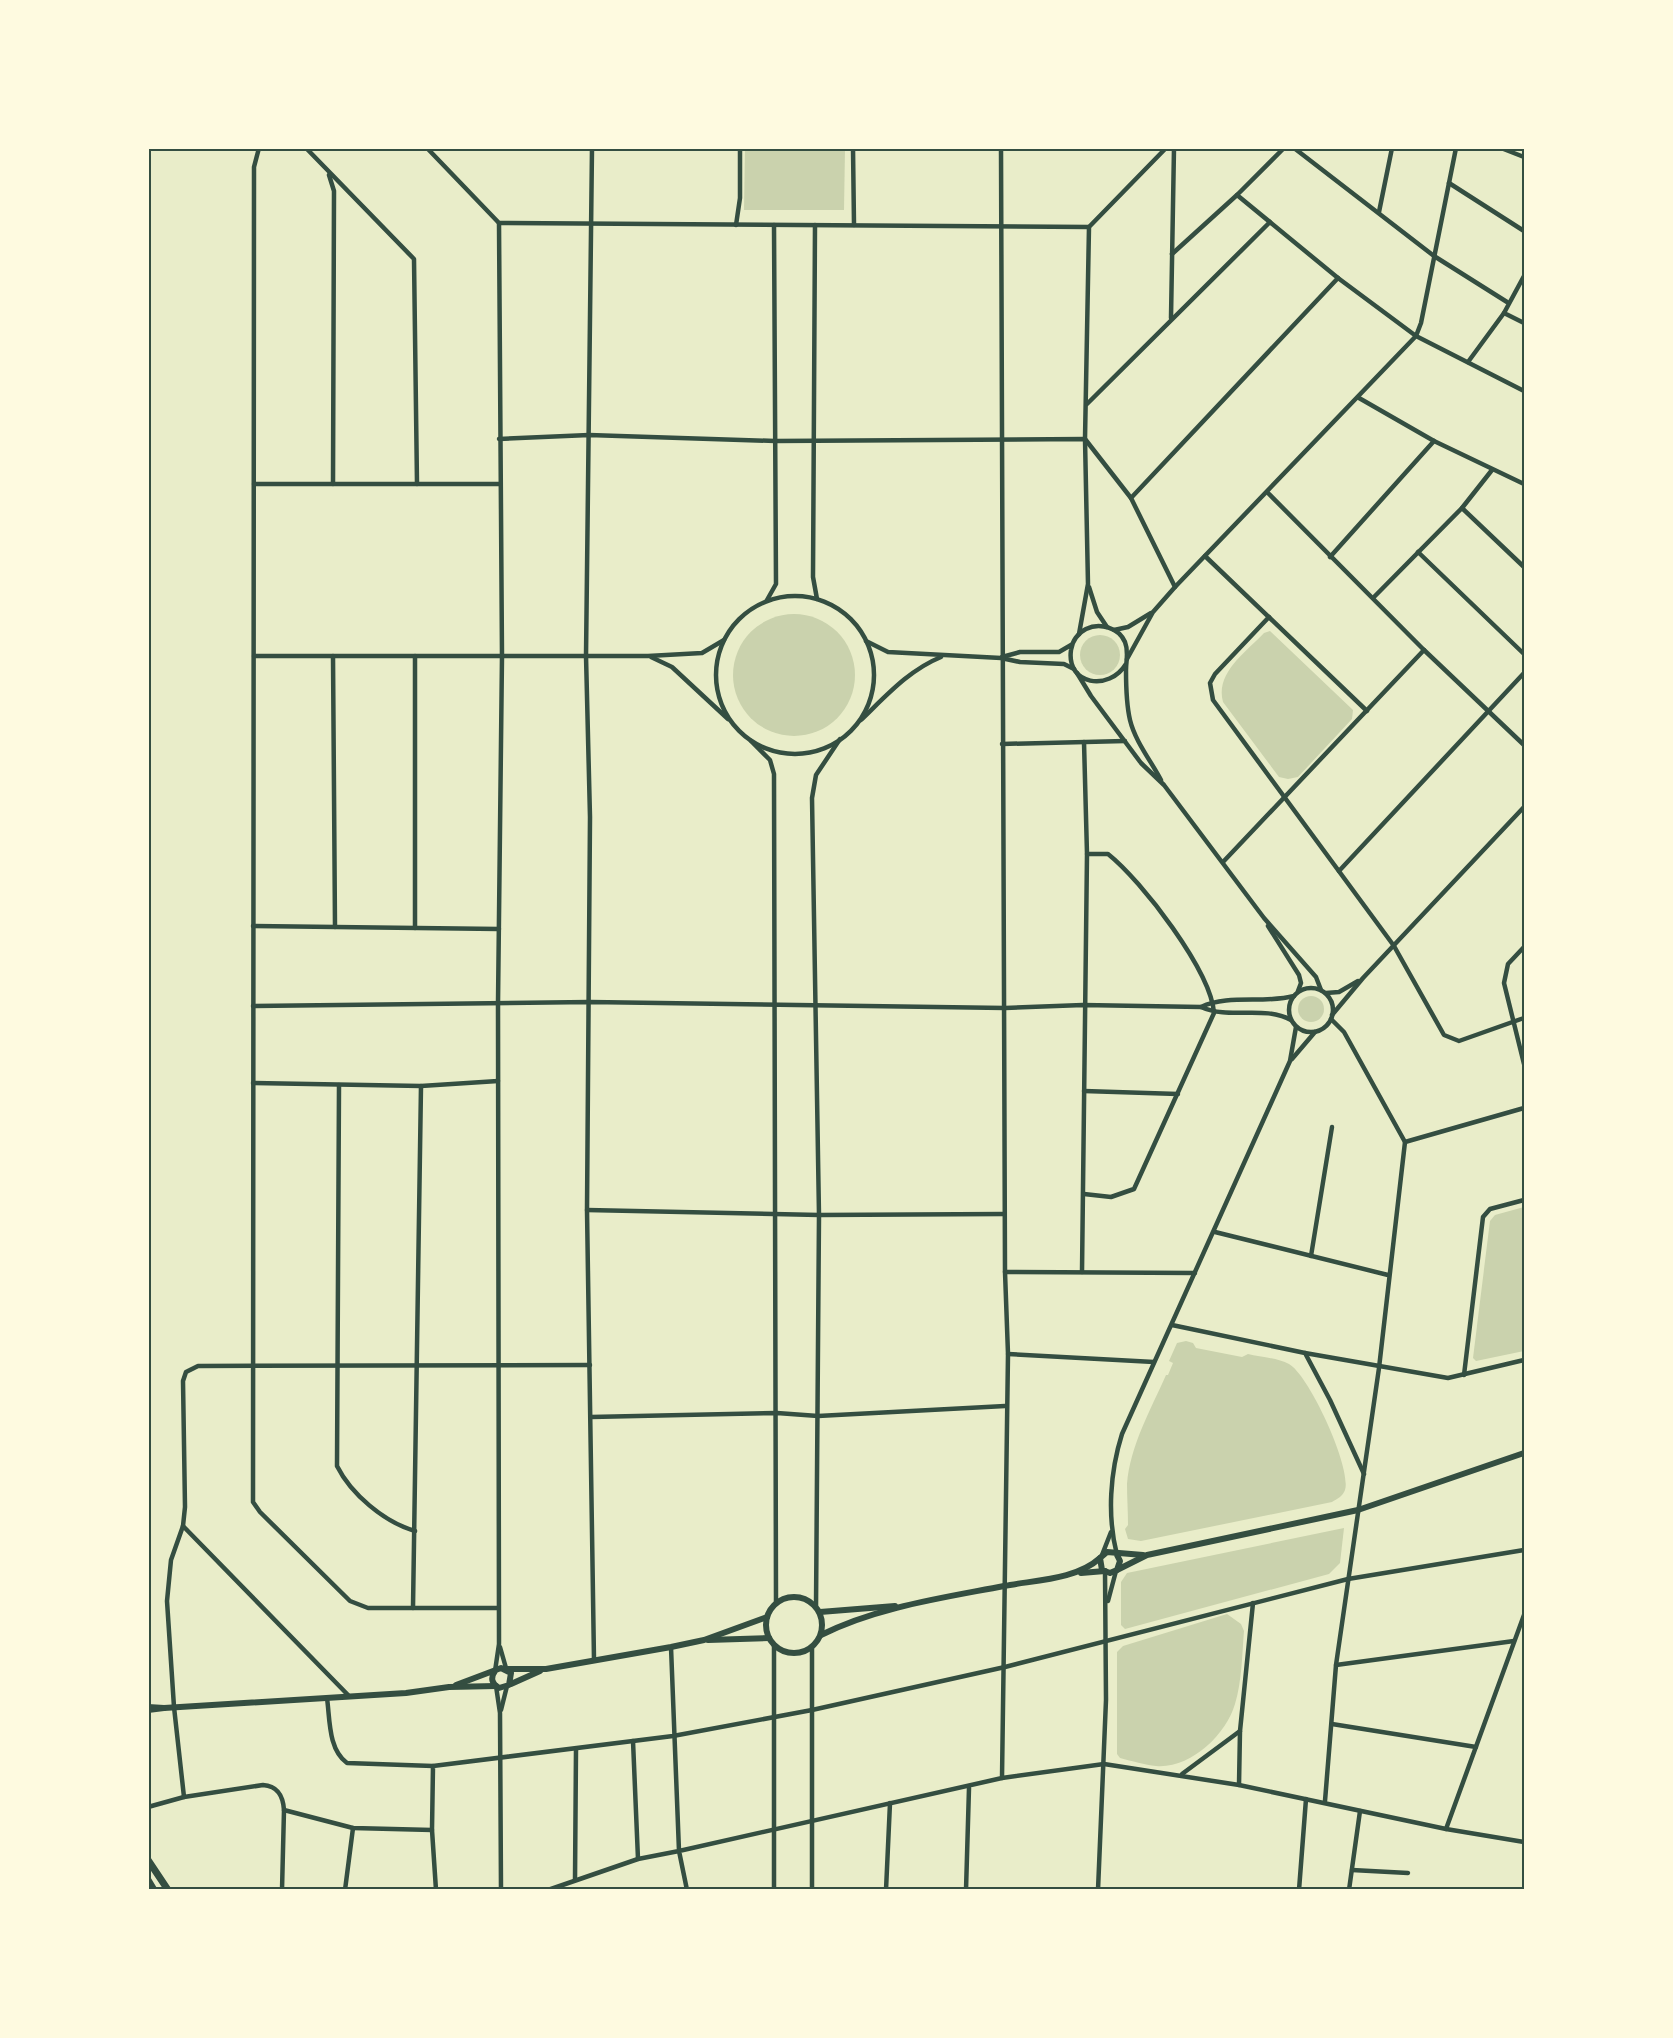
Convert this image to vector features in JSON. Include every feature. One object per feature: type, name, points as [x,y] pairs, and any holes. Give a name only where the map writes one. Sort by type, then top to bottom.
[{"type":"main road","points":[[148,1860],[168,1890]]},
{"type":"main road","points":[[148,1880],[154,1890]]},
{"type":"street","points":[[259,148],[254,168],[252,1494],[256,1508],[350,1601],[368,1608],[498,1608]]},
{"type":"street","points":[[306,148],[414,259],[417,484]]},
{"type":"street","points":[[427,148],[499,223],[502,656],[498,1004],[499,1644],[492,1677],[496,1686],[500,1713],[501,1890]]},
{"type":"street","points":[[592,148],[586,656],[590,817],[587,1210],[594,1660]]},
{"type":"street","points":[[736,225],[740,198],[740,148]]},
{"type":"street","points":[[853,148],[854,225]]},
{"type":"street","points":[[1001,148],[1004,1214],[1008,1354],[1005,1406],[1005,1667],[1002,1778]]},
{"type":"street","points":[[1164,785],[1141,763],[1076,671],[1071,651],[1079,634],[1088,584],[1085,440],[1089,227],[1166,148]]},
{"type":"street","points":[[1171,318],[1174,148]]},
{"type":"street","points":[[1172,254],[1237,195],[1284,148]]},
{"type":"street","points":[[1294,148],[1434,256],[1508,302]]},
{"type":"street","points":[[1378,212],[1392,148]]},
{"type":"street","points":[[1001,657],[1020,663],[1064,664],[1085,679],[1104,682],[1113,679],[1126,662],[1153,612],[1175,587],[1268,493],[1416,336],[1456,148]]},
{"type":"street","points":[[1501,148],[1524,157]]},
{"type":"street","points":[[328,171],[334,191],[333,484]]},
{"type":"street","points":[[1449,183],[1524,231]]},
{"type":"street","points":[[1237,195],[1338,278],[1416,336],[1524,391]]},
{"type":"street","points":[[1087,404],[1270,222]]},
{"type":"street","points":[[499,223],[1089,227]]},
{"type":"street","points":[[766,601],[776,584],[774,225]]},
{"type":"street","points":[[815,225],[813,578],[817,599]]},
{"type":"street","points":[[1468,362],[1504,313],[1524,276]]},
{"type":"street","points":[[1131,498],[1338,278]]},
{"type":"street","points":[[1504,313],[1524,323]]},
{"type":"street","points":[[1359,398],[1434,441],[1524,484]]},
{"type":"street","points":[[499,440],[589,435],[775,441],[1085,440]]},
{"type":"street","points":[[1085,440],[1131,498],[1175,587]]},
{"type":"street","points":[[1330,557],[1434,441]]},
{"type":"street","points":[[1374,597],[1462,508],[1492,470]]},
{"type":"street","points":[[254,484],[500,484]]},
{"type":"street","points":[[1268,493],[1330,557],[1374,597],[1424,650],[1524,745]]},
{"type":"street","points":[[1462,508],[1524,567]]},
{"type":"street","points":[[1418,552],[1524,654]]},
{"type":"street","points":[[1205,556],[1367,711]]},
{"type":"street","points":[[1088,584],[1096,612],[1107,627]]},
{"type":"street","points":[[731,722],[721,703],[716,682],[717,660],[724,640],[742,617],[766,601],[800,596],[817,599],[846,614],[866,640],[872,658],[874,676],[872,694],[855,726]]},
{"type":"street","points":[[1114,630],[1128,627],[1153,612]]},
{"type":"street","points":[[1269,617],[1215,674],[1210,683],[1210,692],[1217,708],[1286,796],[1394,946],[1448,1039],[1459,1041],[1524,1018]]},
{"type":"street","points":[[1079,634],[1092,627],[1107,627],[1114,630],[1125,643],[1130,722],[1136,738],[1164,785],[1264,918],[1316,977],[1323,992],[1332,1003],[1331,1017],[1344,1032],[1405,1142],[1379,1368],[1336,1665],[1325,1801]]},
{"type":"street","points":[[254,656],[648,656],[702,652],[724,640]]},
{"type":"street","points":[[866,640],[888,652],[1001,657],[1020,652],[1059,652],[1073,643]]},
{"type":"street","points":[[1222,862],[1424,650]]},
{"type":"street","points":[[333,656],[334,927]]},
{"type":"street","points":[[415,656],[415,928]]},
{"type":"street","points":[[648,656],[672,667],[731,722],[770,760],[774,774],[776,1603]]},
{"type":"street","points":[[751,741],[777,752],[805,753],[824,748],[840,739],[922,664],[942,656]]},
{"type":"street","points":[[1339,871],[1524,673]]},
{"type":"street","points":[[821,1635],[823,1623],[818,1609],[819,1215],[812,798],[816,775],[840,739]]},
{"type":"street","points":[[1002,744],[1125,741]]},
{"type":"street","points":[[1082,1272],[1083,1005],[1087,854],[1084,742]]},
{"type":"street","points":[[1290,1061],[1315,1032],[1327,1025],[1363,978],[1524,807]]},
{"type":"street","points":[[1084,1194],[1111,1197],[1134,1189],[1215,1013],[1213,1001],[1185,947],[1127,871],[1108,854],[1087,854]]},
{"type":"street","points":[[1264,918],[1299,975],[1301,983],[1289,1007],[1291,1020],[1296,1027],[1315,1032]]},
{"type":"street","points":[[254,926],[500,929]]},
{"type":"street","points":[[1524,947],[1508,964],[1504,973],[1504,983],[1524,1064]]},
{"type":"street","points":[[1201,1007],[1213,1001],[1280,999],[1309,988],[1323,992],[1339,992],[1363,978]]},
{"type":"street","points":[[253,1006],[590,1002],[1005,1008],[1083,1005],[1201,1007],[1215,1013],[1269,1013],[1291,1020]]},
{"type":"street","points":[[1106,1606],[1120,1561],[1112,1530],[1112,1480],[1115,1457],[1154,1362],[1215,1232],[1290,1061],[1296,1027]]},
{"type":"street","points":[[253,1083],[421,1086],[498,1081]]},
{"type":"street","points":[[339,1084],[337,1466],[344,1479],[383,1515],[403,1528],[415,1531]]},
{"type":"street","points":[[413,1608],[421,1086]]},
{"type":"street","points":[[1084,1091],[1178,1094]]},
{"type":"street","points":[[1405,1142],[1524,1108]]},
{"type":"street","points":[[1311,1256],[1332,1127]]},
{"type":"street","points":[[1464,1375],[1483,1217],[1490,1209],[1524,1200]]},
{"type":"street","points":[[587,1210],[819,1215],[1004,1214]]},
{"type":"street","points":[[1215,1232],[1388,1275]]},
{"type":"street","points":[[1005,1272],[1195,1273]]},
{"type":"street","points":[[1172,1325],[1379,1368],[1448,1378],[1524,1360]]},
{"type":"street","points":[[1305,1353],[1330,1400],[1364,1474]]},
{"type":"street","points":[[1008,1354],[1154,1362]]},
{"type":"street","points":[[184,1797],[174,1707],[168,1578],[183,1526],[184,1376],[193,1366],[590,1365]]},
{"type":"street","points":[[591,1417],[777,1413],[818,1416],[1005,1406]]},
{"type":"street","points":[[1074,1573],[1107,1552],[1117,1555],[1147,1555],[1359,1510],[1524,1453]]},
{"type":"street","points":[[183,1526],[349,1696]]},
{"type":"street","points":[[1098,1890],[1107,1640],[1105,1571],[1100,1564],[1112,1530]]},
{"type":"street","points":[[327,1698],[333,1743],[339,1757],[347,1763],[434,1766],[576,1749],[673,1736],[812,1710],[1005,1667],[1348,1579],[1524,1550]]},
{"type":"street","points":[[905,1606],[818,1609],[808,1599],[797,1596],[786,1597],[776,1603],[767,1617],[766,1628],[774,1645],[784,1651],[796,1653],[812,1647],[821,1635],[847,1622],[905,1606],[1004,1586],[1074,1573],[1116,1570],[1147,1555]]},
{"type":"street","points":[[1239,1785],[1240,1731],[1253,1603]]},
{"type":"street","points":[[1446,1829],[1524,1615]]},
{"type":"street","points":[[449,1687],[495,1671],[546,1669],[704,1640],[767,1617]]},
{"type":"street","points":[[704,1640],[769,1638]]},
{"type":"street","points":[[1336,1665],[1514,1641]]},
{"type":"street","points":[[499,1644],[506,1669],[512,1677],[500,1713]]},
{"type":"street","points":[[774,1645],[772,1828],[774,1890]]},
{"type":"street","points":[[671,1647],[679,1851],[687,1890]]},
{"type":"street","points":[[812,1647],[812,1890]]},
{"type":"street","points":[[148,1709],[327,1698],[449,1687],[508,1686],[546,1669]]},
{"type":"street","points":[[1332,1724],[1476,1747]]},
{"type":"street","points":[[1182,1774],[1240,1731]]},
{"type":"street","points":[[633,1741],[638,1859]]},
{"type":"street","points":[[575,1880],[576,1749]]},
{"type":"street","points":[[548,1890],[638,1859],[772,1828],[969,1788],[1002,1778],[1104,1764],[1182,1774],[1325,1801],[1360,1811],[1523,1843]]},
{"type":"street","points":[[434,1766],[432,1830],[436,1890]]},
{"type":"street","points":[[148,1807],[184,1797],[270,1785],[280,1793],[284,1810],[282,1890]]},
{"type":"street","points":[[966,1890],[969,1788]]},
{"type":"street","points":[[1299,1890],[1305,1799]]},
{"type":"street","points":[[886,1890],[890,1803]]},
{"type":"street","points":[[284,1810],[353,1828],[432,1830]]},
{"type":"street","points":[[1349,1890],[1360,1811]]},
{"type":"street","points":[[345,1890],[353,1828]]},
{"type":"street","points":[[1352,1870],[1408,1873]]},
{"type":"green space","points":[[745,149],[845,149],[844,210],[744,210]]},
{"type":"green space","points":[[794,614],[817,618],[837,632],[851,652],[855,675],[851,698],[837,718],[817,732],[794,736],[771,732],[751,718],[737,698],[733,675],[737,652],[751,632],[771,618]]},
{"type":"green space","points":[[1270,631],[1353,710],[1352,719],[1298,777],[1288,779],[1279,777],[1223,702],[1222,691],[1228,672],[1264,633]]},
{"type":"green space","points":[[1100,635],[1108,636],[1114,641],[1119,647],[1119,663],[1114,669],[1108,674],[1100,675],[1092,674],[1086,669],[1081,663],[1080,655],[1081,647],[1086,641],[1092,636]]},
{"type":"green space","points":[[1311,996],[1320,1000],[1324,1009],[1320,1018],[1311,1022],[1302,1018],[1298,1009],[1302,1000]]},
{"type":"green space","points":[[1524,1207],[1524,1351],[1476,1361],[1473,1358],[1490,1221],[1495,1215]]},
{"type":"green space","points":[[1186,1341],[1193,1343],[1196,1348],[1242,1357],[1248,1354],[1280,1360],[1289,1364],[1297,1372],[1317,1403],[1336,1443],[1345,1479],[1345,1490],[1341,1496],[1332,1502],[1141,1541],[1128,1539],[1125,1529],[1128,1525],[1127,1484],[1132,1456],[1148,1414],[1173,1363],[1169,1361],[1177,1343]]},
{"type":"green space","points":[[1344,1528],[1340,1563],[1329,1574],[1125,1629],[1121,1625],[1121,1582],[1127,1573]]},
{"type":"green space","points":[[1227,1614],[1241,1624],[1244,1631],[1237,1695],[1224,1727],[1205,1748],[1181,1762],[1156,1766],[1120,1758],[1117,1754],[1117,1652],[1123,1646]]}]
